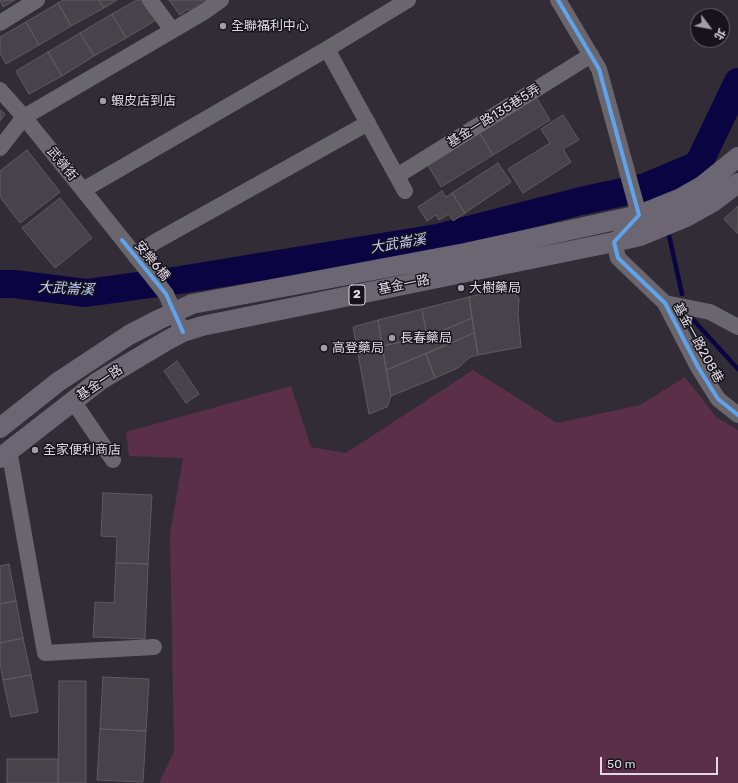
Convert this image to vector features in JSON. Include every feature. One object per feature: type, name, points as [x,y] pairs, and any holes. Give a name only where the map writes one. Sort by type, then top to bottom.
[{"type":"main road","name":"基金一路","points":[[0,428],[58,382],[129,335],[192,304],[465,253],[681,198],[702,186],[738,157]]},
{"type":"main road","name":"基金一路","points":[[4,454],[99,381],[183,332],[202,326],[640,236],[686,216],[713,202],[738,184]]},
{"type":"street","points":[[0,23],[37,0]]},
{"type":"street","points":[[150,0],[172,30]]},
{"type":"street","points":[[0,148],[24,117],[204,12],[221,0]]},
{"type":"street","points":[[83,190],[408,0]]},
{"type":"street","points":[[558,0],[599,69],[637,208],[614,242]]},
{"type":"street","points":[[326,49],[405,191]]},
{"type":"street","name":"基金一路135巷5弄","points":[[397,176],[591,55]]},
{"type":"street","name":"武嶺街","points":[[0,90],[24,117],[122,240]]},
{"type":"street","points":[[136,257],[153,243],[368,123]]},
{"type":"street","name":"安樂6橋","points":[[122,240],[166,294],[174,313]]},
{"type":"street","name":"基金一路208巷","points":[[614,242],[618,258],[665,303],[698,367],[718,399],[738,415]]},
{"type":"street","points":[[665,303],[710,312],[738,327]]},
{"type":"street","points":[[174,313],[183,332]]},
{"type":"street","points":[[73,401],[113,460]]},
{"type":"street","points":[[4,454],[45,653],[154,647]]},
{"type":"shaded area","points":[[473,370],[557,423],[640,405],[685,377],[716,417],[738,430],[738,783],[159,783],[174,752],[170,534],[183,458],[129,456],[126,432],[291,386],[311,447],[346,453]]},
{"type":"building","points":[[0,0],[15,0],[3,7]]},
{"type":"building","points":[[63,0],[99,0],[104,8],[71,26],[58,3]]},
{"type":"building","points":[[99,0],[117,0],[104,8]]},
{"type":"building","points":[[137,0],[147,0],[158,19],[126,38],[112,14]]},
{"type":"building","points":[[169,0],[208,0],[191,12],[188,9],[180,15]]},
{"type":"building","points":[[58,3],[71,26],[39,45],[26,22]]},
{"type":"building","points":[[112,14],[126,38],[94,56],[80,33]]},
{"type":"building","points":[[26,22],[39,45],[6,64],[0,53],[0,37]]},
{"type":"building","points":[[80,33],[94,56],[62,76],[48,52]]},
{"type":"building","points":[[48,52],[62,76],[29,94],[16,71]]},
{"type":"building","points":[[536,97],[550,120],[493,155],[479,132]]},
{"type":"building","points":[[0,110],[5,114],[0,121]]},
{"type":"building","points":[[563,115],[579,140],[563,149],[571,162],[523,193],[508,169],[550,143],[541,129]]},
{"type":"building","points":[[479,132],[493,155],[441,187],[427,164]]},
{"type":"building","points":[[27,150],[60,192],[20,223],[0,197],[0,171]]},
{"type":"building","points":[[498,163],[511,182],[465,213],[452,193]]},
{"type":"building","points":[[442,191],[446,197],[452,193],[465,213],[453,221],[449,214],[439,220],[436,215],[427,221],[418,207]]},
{"type":"building","points":[[60,198],[92,238],[55,268],[22,228]]},
{"type":"building","points":[[738,206],[738,234],[724,219]]},
{"type":"building","points":[[512,287],[519,299],[518,313],[521,347],[478,355],[469,297]]},
{"type":"building","points":[[469,297],[472,318],[427,337],[422,309]]},
{"type":"building","points":[[422,309],[427,337],[382,346],[378,320]]},
{"type":"building","points":[[472,318],[474,333],[386,370],[382,346],[427,337]]},
{"type":"building","points":[[378,320],[391,396],[387,407],[369,414],[353,327]]},
{"type":"building","points":[[474,333],[478,355],[470,357],[458,368],[435,378],[426,354]]},
{"type":"building","points":[[426,354],[435,378],[391,396],[386,370]]},
{"type":"building","points":[[177,361],[199,394],[186,403],[164,371]]},
{"type":"building","points":[[103,493],[152,495],[148,564],[116,563],[117,537],[101,536]]},
{"type":"building","points":[[116,563],[148,564],[145,639],[93,637],[95,602],[114,603]]},
{"type":"building","points":[[9,564],[16,601],[0,604],[0,566]]},
{"type":"building","points":[[16,601],[23,638],[0,643],[0,604]]},
{"type":"building","points":[[23,638],[31,675],[3,680],[0,662],[0,643]]},
{"type":"building","points":[[31,675],[38,712],[11,717],[3,680]]},
{"type":"building","points":[[103,677],[149,679],[146,731],[100,729]]},
{"type":"building","points":[[59,681],[86,681],[86,783],[58,783]]},
{"type":"building","points":[[100,729],[146,731],[143,782],[97,780]]},
{"type":"building","points":[[7,759],[58,759],[58,783],[7,783]]},
{"type":"waterway","name":"大武崙溪","points":[[0,284],[14,284],[86,293],[180,280],[437,238],[581,201],[646,187],[698,165],[738,82]]},
{"type":"waterway","points":[[662,180],[664,195]]},
{"type":"waterway","points":[[668,231],[682,294]]},
{"type":"waterway","points":[[686,312],[738,369]]},
{"type":"cycle path","points":[[558,0],[599,69],[639,215],[614,242],[618,258],[665,303],[698,367],[718,399],[738,415]]},
{"type":"cycle path","points":[[122,240],[166,294],[183,332]]},
{"type":"place","name":"全聯福利中心","points":[[223,26]]},
{"type":"place","name":"蝦皮店到店","points":[[103,101]]},
{"type":"place","name":"大樹藥局","points":[[461,288]]},
{"type":"place","name":"長春藥局","points":[[392,338]]},
{"type":"place","name":"高登藥局","points":[[324,348]]},
{"type":"place","name":"全家便利商店","points":[[35,450]]}]
